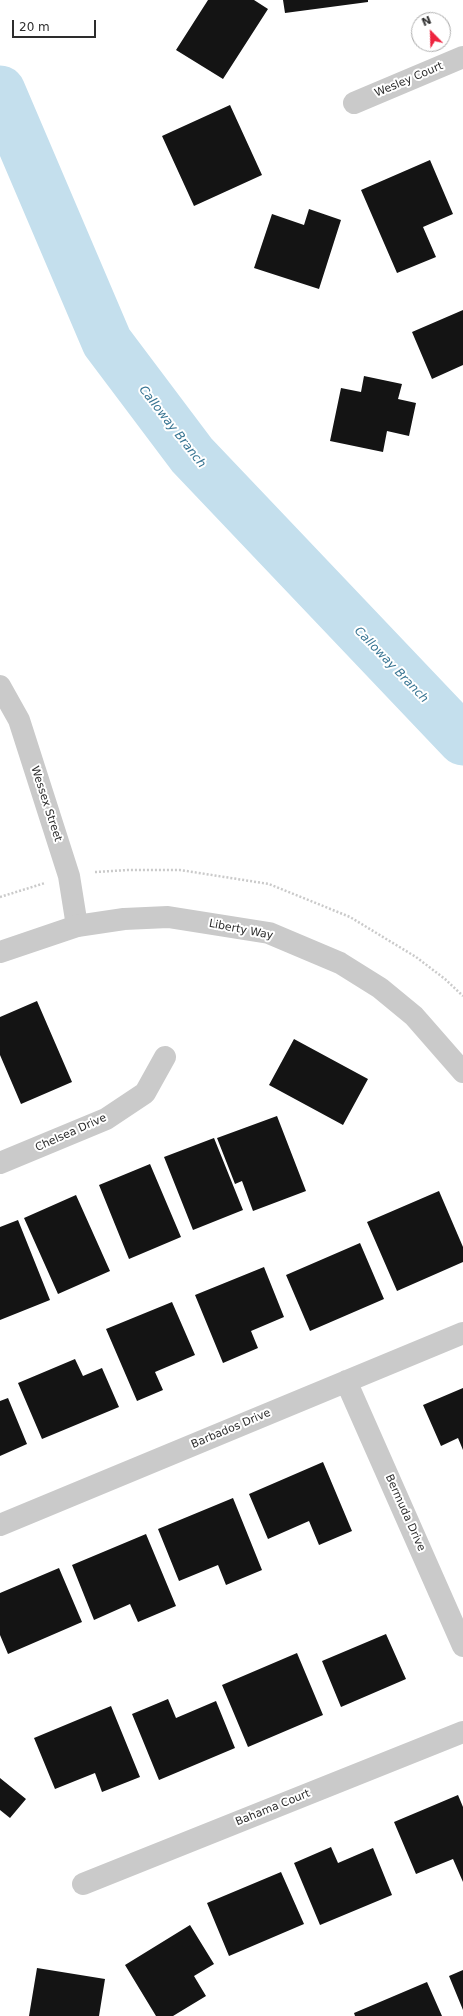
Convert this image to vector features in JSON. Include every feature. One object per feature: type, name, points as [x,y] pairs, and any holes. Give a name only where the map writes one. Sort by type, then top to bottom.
[{"type":"street","name":"Wesley Court","points":[[354,103],[463,57]]},
{"type":"street","name":"Wessex Street","points":[[0,686],[21,727],[68,876],[77,926]]},
{"type":"street","name":"Liberty Way","points":[[0,952],[77,926],[124,919],[168,917],[269,933],[340,963],[380,988],[414,1016],[463,1072]]},
{"type":"street","name":"Chelsea Drive","points":[[0,1164],[106,1118],[145,1093],[165,1057]]},
{"type":"street","name":"Barbados Drive","points":[[0,1525],[463,1333]]},
{"type":"street","name":"Bermuda Drive","points":[[346,1381],[463,1646]]},
{"type":"street","name":"Bahama Court","points":[[83,1884],[463,1732]]},
{"type":"building","points":[[208,0],[254,0],[268,9],[223,79],[176,50]]},
{"type":"building","points":[[283,0],[368,0],[368,2],[285,13]]},
{"type":"building","points":[[230,105],[262,175],[194,206],[162,136]]},
{"type":"building","points":[[430,160],[453,214],[423,227],[436,257],[397,273],[361,190]]},
{"type":"building","points":[[309,209],[341,220],[319,289],[254,268],[272,214],[304,225]]},
{"type":"building","points":[[463,310],[463,365],[432,379],[412,332]]},
{"type":"building","points":[[364,376],[402,384],[398,399],[416,403],[409,436],[387,431],[383,452],[330,441],[341,388],[361,392]]},
{"type":"building","points":[[37,1001],[72,1082],[21,1104],[0,1055],[0,1017]]},
{"type":"building","points":[[294,1039],[368,1079],[343,1125],[269,1085]]},
{"type":"building","points":[[277,1116],[306,1191],[253,1211],[242,1181],[235,1184],[217,1138]]},
{"type":"building","points":[[214,1138],[243,1210],[193,1230],[164,1157]]},
{"type":"building","points":[[150,1164],[181,1237],[129,1259],[99,1185]]},
{"type":"building","points":[[439,1191],[463,1247],[463,1262],[397,1291],[367,1222]]},
{"type":"building","points":[[76,1195],[110,1271],[58,1294],[24,1218]]},
{"type":"building","points":[[18,1220],[50,1300],[0,1320],[0,1227]]},
{"type":"building","points":[[360,1243],[384,1299],[310,1331],[286,1275]]},
{"type":"building","points":[[264,1267],[284,1317],[251,1331],[258,1348],[223,1363],[195,1295]]},
{"type":"building","points":[[172,1302],[195,1355],[155,1372],[163,1390],[137,1401],[106,1329]]},
{"type":"building","points":[[75,1359],[83,1376],[102,1368],[119,1407],[42,1439],[18,1383]]},
{"type":"building","points":[[463,1388],[463,1450],[458,1438],[441,1446],[423,1405]]},
{"type":"building","points":[[8,1398],[27,1444],[0,1456],[0,1401]]},
{"type":"building","points":[[323,1462],[352,1531],[319,1545],[309,1521],[268,1539],[249,1494]]},
{"type":"building","points":[[233,1498],[262,1570],[226,1585],[218,1565],[179,1581],[158,1529]]},
{"type":"building","points":[[146,1534],[176,1606],[138,1622],[130,1604],[94,1620],[72,1565]]},
{"type":"building","points":[[59,1568],[82,1622],[8,1654],[0,1635],[0,1593]]},
{"type":"building","points":[[386,1634],[406,1679],[341,1707],[322,1661]]},
{"type":"building","points":[[297,1653],[323,1715],[248,1747],[222,1685]]},
{"type":"building","points":[[168,1699],[176,1718],[216,1701],[235,1748],[159,1780],[132,1714]]},
{"type":"building","points":[[111,1706],[140,1777],[102,1792],[95,1773],[55,1789],[34,1738]]},
{"type":"building","points":[[0,1778],[26,1799],[10,1818],[0,1810]]},
{"type":"building","points":[[458,1795],[463,1807],[463,1882],[453,1859],[416,1874],[394,1822]]},
{"type":"building","points":[[331,1847],[338,1863],[373,1848],[392,1895],[320,1925],[294,1863]]},
{"type":"building","points":[[281,1872],[304,1924],[229,1956],[207,1903]]},
{"type":"building","points":[[190,1925],[214,1964],[194,1976],[206,1996],[173,2016],[156,2016],[125,1965]]},
{"type":"building","points":[[37,1968],[105,1979],[99,2016],[29,2016]]},
{"type":"building","points":[[463,1970],[463,2010],[449,1976]]},
{"type":"building","points":[[427,1982],[442,2016],[355,2016],[354,2013]]},
{"type":"waterway","name":"Calloway Branch","points":[[0,91],[107,342],[192,455],[463,740]]}]
